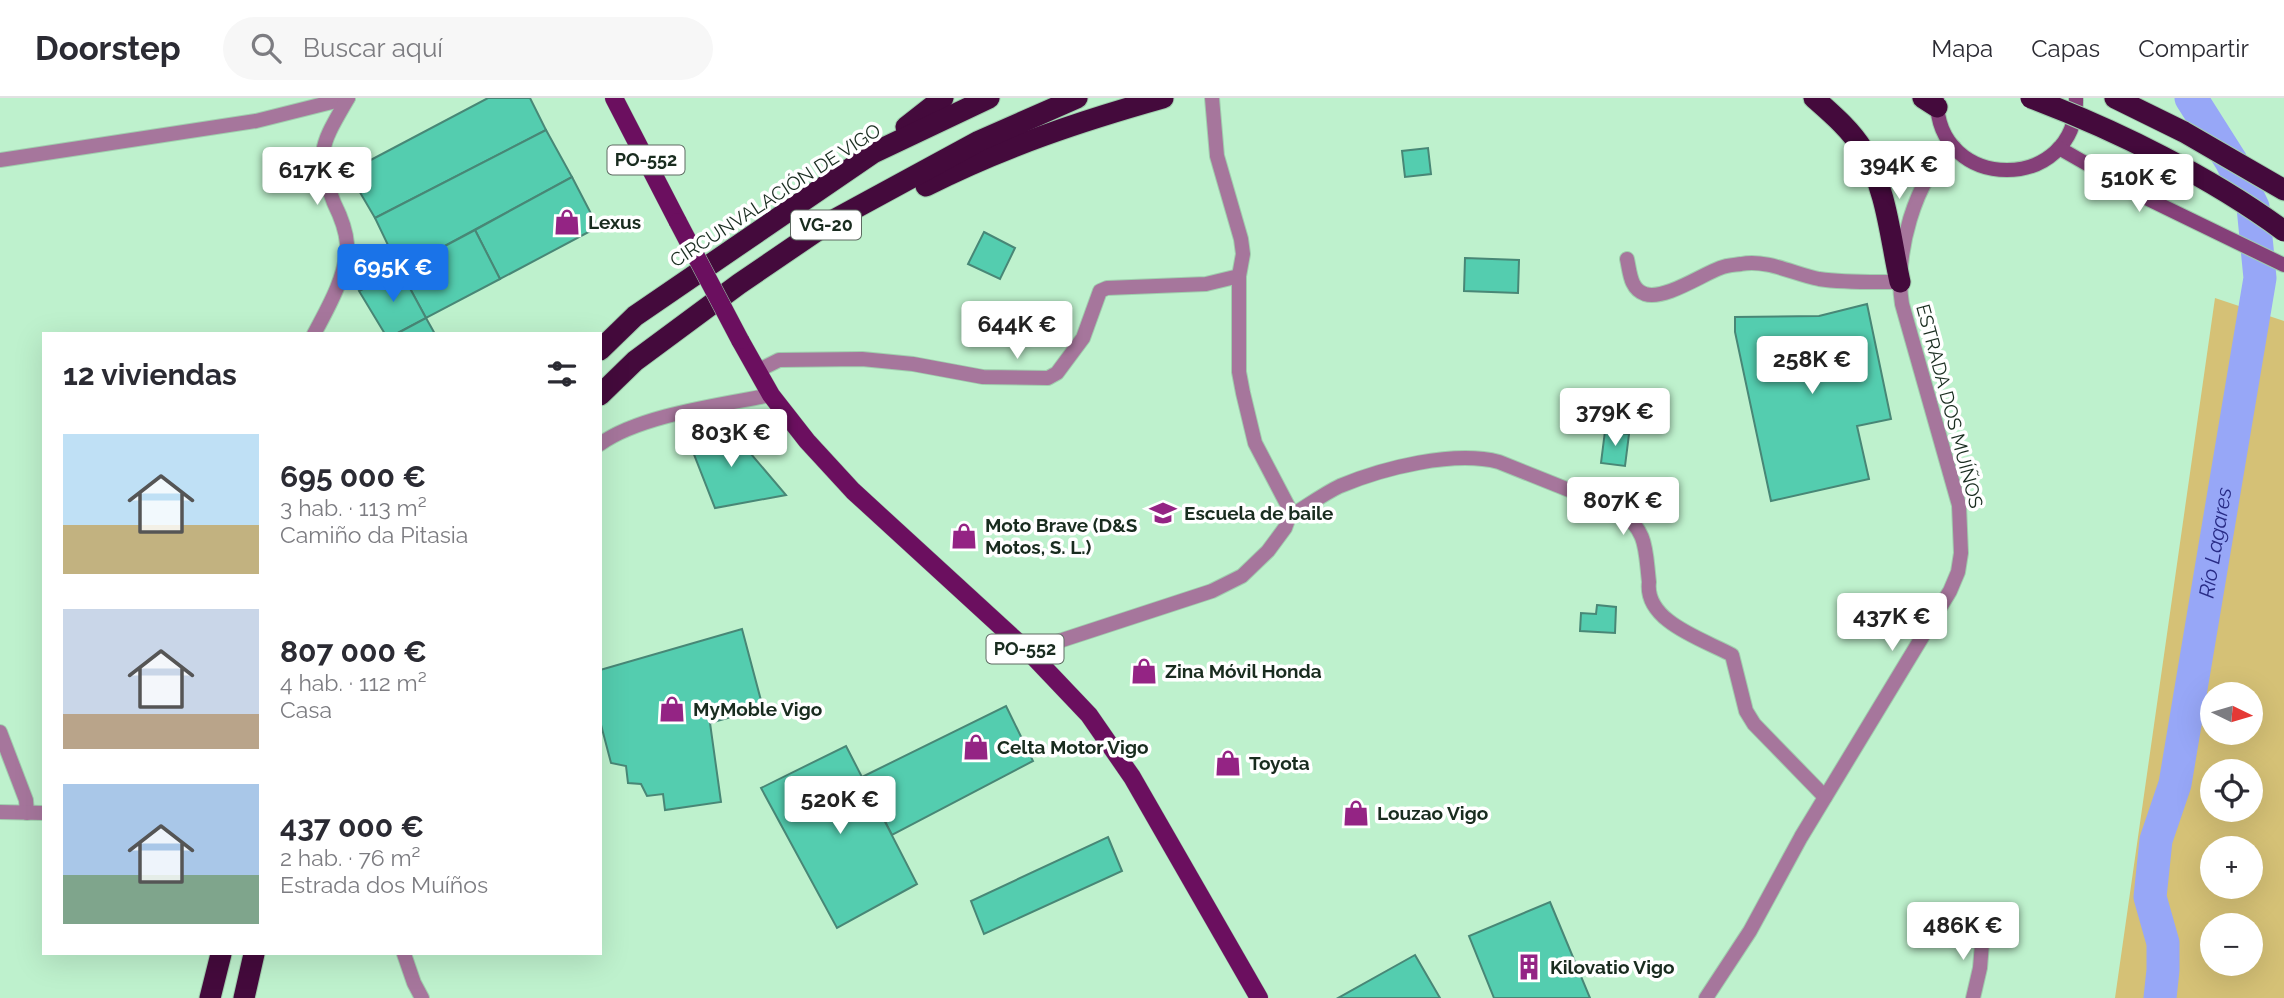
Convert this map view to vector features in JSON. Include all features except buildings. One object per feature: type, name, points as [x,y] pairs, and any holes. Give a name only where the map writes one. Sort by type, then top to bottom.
[{"type":"highway","points":[[873,153],[943,98]]},
{"type":"highway","name":"CIRCUNVALACIÓN DE VIGO","points":[[602,348],[635,316],[873,153],[989,98]]},
{"type":"highway","name":"VG-20","points":[[602,393],[635,361],[739,284],[830,222],[979,141],[1077,98]]},
{"type":"highway","points":[[830,222],[859,219],[982,158],[1091,118],[1163,98]]},
{"type":"highway","points":[[1814,98],[1840,122],[1862,148],[1877,176],[1886,204],[1900,282]]},
{"type":"highway","points":[[2031,98],[2083,119],[2176,165],[2284,231]]},
{"type":"highway","points":[[2115,98],[2185,132],[2284,190]]},
{"type":"highway","points":[[210,998],[221,955]]},
{"type":"highway","points":[[244,998],[254,955]]},
{"type":"main road","name":"PO-552","points":[[614,98],[771,395],[807,441],[853,491],[1032,655],[1089,715],[1132,777],[1259,998]]},
{"type":"main road","points":[[1932,101],[1942,128],[1954,147],[1977,165],[2006,171],[2035,166],[2059,148],[2074,122],[2076,98]]},
{"type":"main road","points":[[2059,148],[2148,199],[2284,265]]},
{"type":"street","points":[[0,160],[256,121],[348,98]]},
{"type":"street","points":[[315,332],[346,256],[344,230],[322,170],[321,155],[323,143],[348,98]]},
{"type":"street","points":[[1032,655],[1047,645],[1212,591],[1242,576],[1268,551],[1285,528],[1289,517],[1288,506],[1255,443],[1239,372],[1239,275],[1243,254],[1217,156],[1212,104]]},
{"type":"street","name":"ESTRADA DOS MUÍÑOS","points":[[1706,998],[1750,931],[1825,797],[1950,590],[1958,572],[1961,553],[1959,505],[1954,479],[1902,304],[1900,282],[1905,240],[1920,194],[1943,155],[1954,147]]},
{"type":"street","points":[[1627,258],[1636,289],[1647,295],[1660,294],[1685,285],[1722,267],[1746,263],[1842,282],[1900,282]]},
{"type":"street","points":[[757,371],[779,360],[862,359],[983,377],[1048,378],[1057,373],[1083,338],[1100,291],[1107,288],[1206,284],[1239,275]]},
{"type":"street","points":[[602,443],[624,429],[646,422],[771,395]]},
{"type":"street","points":[[1289,517],[1338,487],[1372,475],[1461,457],[1480,457],[1499,462],[1619,510],[1634,522],[1642,533],[1648,589],[1655,605],[1671,625],[1731,655],[1746,711],[1754,724],[1825,797]]},
{"type":"street","points":[[0,732],[26,800],[27,813]]},
{"type":"street","points":[[0,812],[42,813]]},
{"type":"street","points":[[1973,998],[1980,968],[1983,931]]},
{"type":"street","points":[[404,955],[422,998]]},
{"type":"shaded area","points":[[2215,298],[2284,321],[2284,998],[2115,998]]},
{"type":"waterway","name":"Río Lagares","points":[[2160,998],[2163,943],[2150,897],[2156,840],[2175,784],[2260,278],[2253,207],[2231,161],[2191,98]]},
{"type":"place","name":"Lexus","points":[[567,222]]},
{"type":"place","name":"Escuela de baile","points":[[1163,513]]},
{"type":"place","name":"Moto Brave (D&S Motos, S. L.)","points":[[964,536]]},
{"type":"place","name":"Zina Móvil Honda","points":[[1144,671]]},
{"type":"place","name":"MyMoble Vigo","points":[[672,709]]},
{"type":"place","name":"Celta Motor Vigo","points":[[976,747]]},
{"type":"place","name":"Toyota","points":[[1228,763]]},
{"type":"place","name":"Louzao Vigo","points":[[1356,813]]},
{"type":"place","name":"Kilovatio Vigo","points":[[1529,967]]}]
